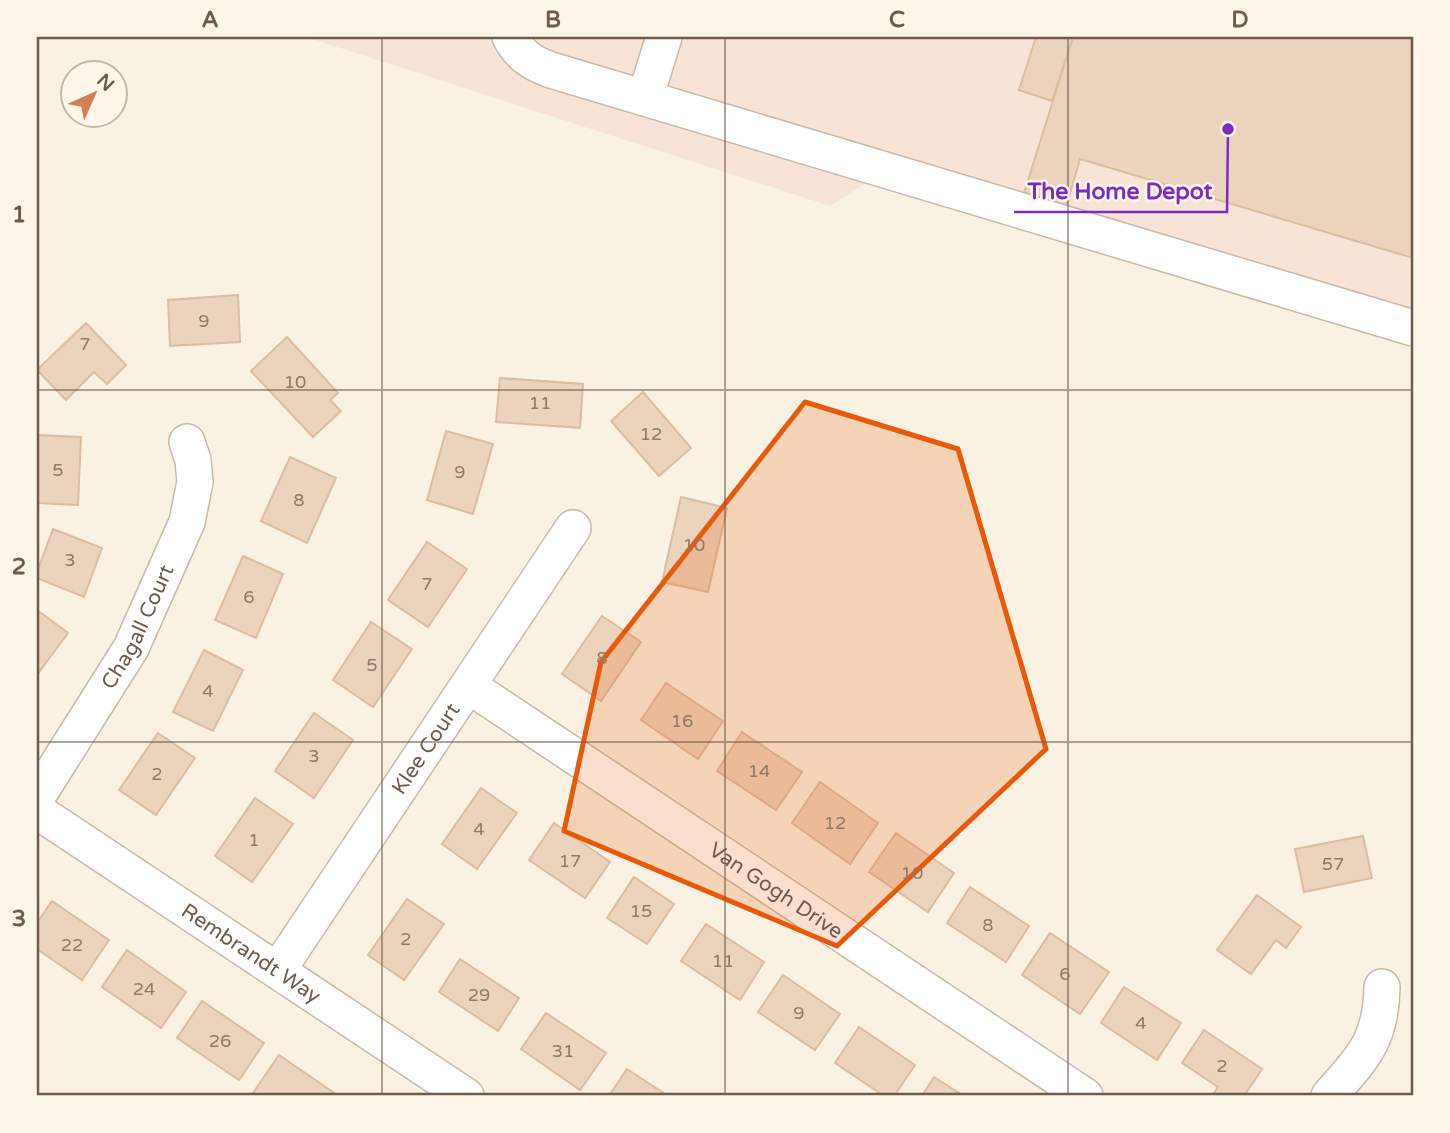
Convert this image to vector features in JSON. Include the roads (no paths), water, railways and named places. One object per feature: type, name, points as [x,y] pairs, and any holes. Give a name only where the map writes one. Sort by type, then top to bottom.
[{"type":"street","points":[[510,37],[516,49],[532,63],[1413,328]]},
{"type":"street","points":[[645,98],[664,37]]},
{"type":"street","name":"Chagall Court","points":[[37,797],[131,648],[182,534],[192,505],[195,482],[193,460],[187,442]]},
{"type":"street","name":"Klee Court","points":[[278,970],[573,528]]},
{"type":"street","name":"Van Gogh Drive","points":[[469,686],[1085,1096]]},
{"type":"street","name":"Rembrandt Way","points":[[37,811],[466,1096]]},
{"type":"street","points":[[1329,1096],[1361,1059],[1376,1035],[1382,1010],[1382,986]]},
{"type":"place","name":"The Home Depot","points":[[1228,129]]}]
